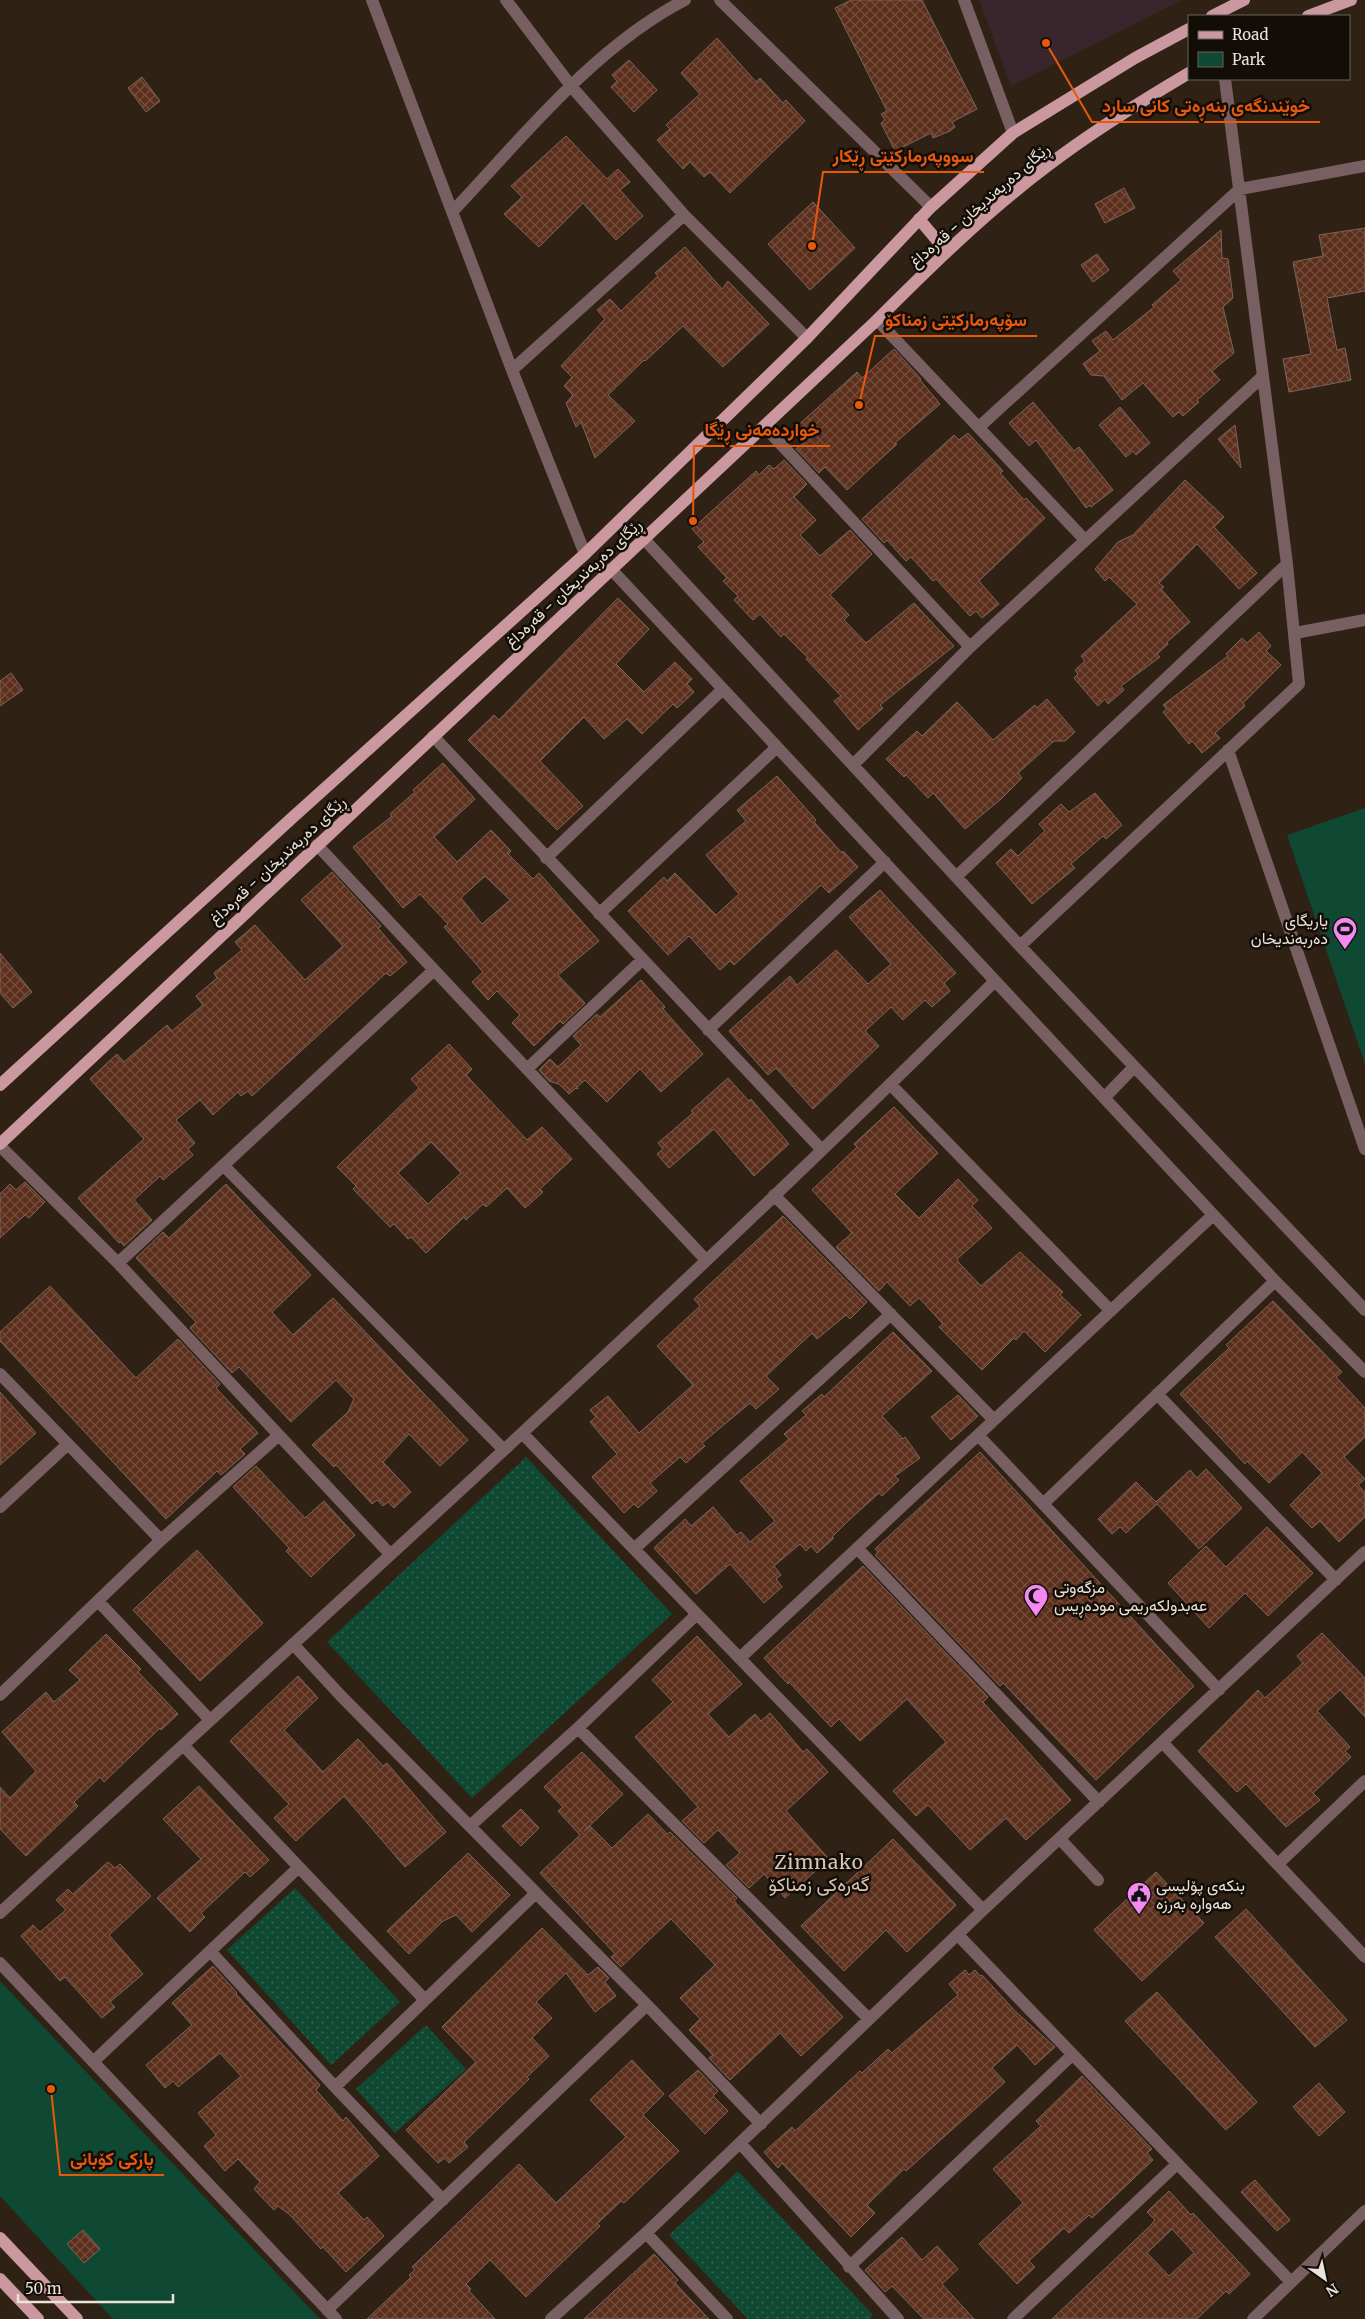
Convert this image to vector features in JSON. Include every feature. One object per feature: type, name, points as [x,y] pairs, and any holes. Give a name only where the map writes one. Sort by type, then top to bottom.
[{"type":"main road","points":[[1213,15],[1226,4],[1244,0]]},
{"type":"main road","points":[[1311,15],[1351,0]]},
{"type":"main road","points":[[0,1085],[585,554],[807,338],[932,207],[1013,132],[1135,58],[1188,30]]},
{"type":"main road","name":"ڕێگای دەربەندیخان - قەرەداغ","points":[[0,1145],[877,320],[946,250],[1046,167],[1134,105],[1188,74]]},
{"type":"main road","points":[[920,219],[946,250]]},
{"type":"main road","points":[[0,2238],[76,2319]]},
{"type":"main road","points":[[0,2278],[38,2319]]},
{"type":"street","points":[[372,0],[454,211],[512,370],[585,554]]},
{"type":"street","points":[[506,0],[571,86],[684,215],[807,338]]},
{"type":"street","points":[[454,211],[571,86],[615,45],[685,0]]},
{"type":"street","points":[[720,0],[932,207]]},
{"type":"street","points":[[964,0],[1013,132]]},
{"type":"street","points":[[1020,946],[1299,684],[1295,633],[1225,80]]},
{"type":"street","points":[[979,427],[1240,189],[1365,166]]},
{"type":"street","points":[[512,370],[684,215]]},
{"type":"street","points":[[877,320],[1084,540]]},
{"type":"street","points":[[854,764],[970,647],[1262,377]]},
{"type":"street","points":[[764,426],[970,647]]},
{"type":"street","points":[[644,538],[1020,946],[1365,1310]]},
{"type":"street","points":[[956,876],[1286,564]]},
{"type":"street","points":[[611,569],[1275,1282],[1365,1372]]},
{"type":"street","points":[[1295,633],[1365,620]]},
{"type":"street","points":[[546,858],[723,689]]},
{"type":"street","points":[[433,736],[822,1150]]},
{"type":"street","points":[[599,914],[777,747]]},
{"type":"street","points":[[1228,750],[1365,1149]]},
{"type":"street","points":[[317,846],[528,1068],[706,1260]]},
{"type":"street","points":[[708,1030],[885,862]]},
{"type":"street","points":[[528,1068],[642,960]]},
{"type":"street","points":[[118,1263],[434,970]]},
{"type":"street","points":[[0,1912],[504,1450],[891,1085],[995,981]]},
{"type":"street","points":[[1104,1098],[1134,1067]]},
{"type":"street","points":[[891,1085],[1111,1311]]},
{"type":"street","points":[[0,1145],[118,1263],[390,1554]]},
{"type":"street","points":[[224,1166],[504,1450]]},
{"type":"street","points":[[774,1195],[994,1420]]},
{"type":"street","points":[[741,1658],[1213,1214]]},
{"type":"street","points":[[1043,1504],[1275,1282]]},
{"type":"street","points":[[634,1549],[891,1314]]},
{"type":"street","points":[[0,1374],[161,1540]]},
{"type":"street","points":[[1157,1394],[1336,1580]]},
{"type":"street","points":[[522,1433],[984,1910]]},
{"type":"street","points":[[978,1435],[1219,1690]]},
{"type":"street","points":[[0,1695],[161,1540],[278,1436]]},
{"type":"street","points":[[0,1507],[68,1444]]},
{"type":"street","points":[[857,1548],[1099,1802]]},
{"type":"street","points":[[551,2319],[646,2233],[1060,1838],[1365,1552]]},
{"type":"street","points":[[98,1601],[210,1720]]},
{"type":"street","points":[[470,1826],[578,1728],[697,1614]]},
{"type":"street","points":[[292,1644],[647,2005],[761,2124]]},
{"type":"street","points":[[578,1728],[870,2019]]},
{"type":"street","points":[[1162,1743],[1365,1957]]},
{"type":"street","points":[[182,1745],[425,2000]]},
{"type":"street","points":[[1278,1864],[1365,1782]]},
{"type":"street","points":[[1060,1838],[1098,1880]]},
{"type":"street","points":[[93,2062],[299,1868]]},
{"type":"street","points":[[335,2087],[536,1893]]},
{"type":"street","points":[[958,1935],[1291,2282]]},
{"type":"street","points":[[210,1951],[335,2087],[443,2200]]},
{"type":"street","points":[[0,1963],[332,2315],[443,2200],[647,2005]]},
{"type":"street","points":[[849,2267],[1072,2055]]},
{"type":"street","points":[[740,2143],[893,2317]]},
{"type":"street","points":[[1013,2319],[1177,2164]]},
{"type":"street","points":[[1253,2319],[1365,2211]]},
{"type":"street","points":[[646,2233],[728,2319]]},
{"type":"shaded area","points":[[979,0],[1182,0],[1011,86]]},
{"type":"green space","name":"یاریگاى ده‌ربه‌ندیخان","points":[[1365,808],[1365,1064],[1287,835]]},
{"type":"green space","points":[[526,1457],[672,1614],[472,1798],[327,1642]]},
{"type":"green space","points":[[295,1888],[400,2002],[331,2065],[227,1950]]},
{"type":"green space","points":[[0,1981],[320,2319],[113,2319],[0,2196]]},
{"type":"green space","points":[[426,2025],[466,2069],[395,2133],[356,2089]]},
{"type":"green space","points":[[738,2171],[873,2315],[869,2319],[748,2319],[669,2235]]},
{"type":"building","points":[[851,0],[922,0],[977,109],[952,122],[955,127],[950,131],[933,138],[931,133],[895,151],[881,123],[885,120],[881,114],[887,111],[835,8]]},
{"type":"building","points":[[717,38],[756,82],[760,78],[783,103],[786,100],[805,121],[730,193],[710,172],[704,177],[690,162],[683,169],[657,140],[670,129],[666,125],[700,94],[681,73]]},
{"type":"building","points":[[629,60],[657,90],[634,112],[611,87],[617,81],[612,75]]},
{"type":"building","points":[[142,77],[160,101],[146,112],[128,88]]},
{"type":"building","points":[[566,136],[607,179],[618,169],[630,182],[620,190],[643,216],[616,240],[583,203],[539,247],[504,214],[522,197],[511,186]]},
{"type":"building","points":[[1124,188],[1135,208],[1105,223],[1095,204]]},
{"type":"building","points":[[813,202],[855,248],[810,290],[768,244]]},
{"type":"building","points":[[1365,228],[1365,291],[1327,298],[1337,350],[1345,348],[1351,380],[1289,392],[1283,359],[1311,354],[1293,262],[1323,256],[1319,235]]},
{"type":"building","points":[[1221,230],[1222,258],[1228,259],[1233,298],[1223,307],[1234,353],[1212,371],[1220,380],[1197,400],[1199,402],[1183,416],[1179,412],[1173,417],[1143,383],[1122,400],[1104,376],[1091,375],[1083,364],[1100,351],[1092,341],[1106,331],[1113,340],[1154,307],[1152,305],[1181,280],[1173,271]]},
{"type":"building","points":[[685,247],[722,289],[728,281],[769,324],[723,367],[683,326],[608,395],[635,421],[595,458],[581,422],[576,427],[566,403],[573,395],[564,386],[572,377],[561,366],[605,319],[597,310],[610,299],[621,311],[658,276],[655,273]]},
{"type":"building","points":[[1097,254],[1109,270],[1093,282],[1081,265]]},
{"type":"building","points":[[894,349],[940,404],[895,443],[897,444],[847,490],[825,467],[819,473],[796,449],[805,442],[793,430],[857,372],[862,378]]},
{"type":"building","points":[[1033,402],[1074,451],[1079,447],[1113,490],[1091,507],[1090,505],[1086,508],[1036,440],[1029,446],[1009,423]]},
{"type":"building","points":[[1120,407],[1150,443],[1136,455],[1133,451],[1126,457],[1099,425]]},
{"type":"building","points":[[1235,425],[1241,468],[1218,439]]},
{"type":"building","points":[[968,433],[1003,471],[1000,473],[1024,500],[1026,498],[1045,518],[979,581],[999,604],[982,618],[976,611],[970,616],[936,579],[933,581],[911,557],[906,561],[887,540],[884,543],[862,519],[954,435],[959,440]]},
{"type":"building","points":[[784,460],[807,484],[794,497],[816,520],[800,535],[820,556],[850,530],[872,554],[830,595],[849,615],[844,620],[866,643],[914,603],[954,646],[880,705],[883,708],[858,730],[834,701],[841,696],[806,659],[808,658],[784,634],[781,637],[760,614],[753,620],[734,600],[738,596],[723,581],[727,578],[698,547],[704,542],[692,529],[756,471],[759,475],[769,465],[774,469]]},
{"type":"building","points":[[1185,480],[1224,517],[1214,527],[1257,573],[1239,589],[1197,544],[1159,583],[1164,587],[1161,589],[1190,622],[1167,642],[1168,644],[1157,654],[1160,657],[1121,686],[1124,690],[1108,704],[1105,699],[1098,706],[1074,678],[1078,674],[1075,670],[1085,661],[1081,656],[1137,604],[1109,577],[1105,581],[1095,569],[1118,542],[1133,535]]},
{"type":"building","points":[[618,598],[649,629],[616,664],[644,692],[675,662],[692,679],[687,684],[694,692],[677,708],[673,704],[642,734],[627,719],[604,739],[584,717],[540,761],[583,806],[557,830],[468,740],[494,715],[499,720]]},
{"type":"building","points":[[1259,632],[1271,646],[1266,651],[1281,665],[1243,703],[1245,706],[1215,733],[1220,738],[1202,753],[1192,741],[1189,744],[1163,712],[1167,709],[1163,705],[1228,656],[1226,654],[1242,638],[1247,643]]},
{"type":"building","points":[[11,673],[23,690],[0,706],[0,681]]},
{"type":"building","points":[[1047,699],[1075,732],[1065,741],[1054,741],[1018,773],[1022,778],[1001,799],[965,829],[933,793],[928,798],[906,775],[904,777],[886,759],[917,731],[922,736],[957,702],[993,740],[1035,705],[1037,708]]},
{"type":"building","points":[[443,763],[475,799],[434,837],[457,862],[491,830],[511,851],[508,854],[533,879],[539,873],[599,941],[558,975],[585,1003],[563,1024],[560,1021],[534,1046],[512,1023],[520,1015],[497,991],[488,1000],[472,982],[483,972],[444,927],[448,924],[420,894],[403,908],[353,847],[392,816],[390,814],[415,792],[413,790]],"holes":[[[485,876],[510,900],[482,924],[461,898]]]},
{"type":"building","points":[[777,776],[816,820],[814,822],[842,853],[843,851],[858,867],[829,893],[821,885],[734,965],[730,961],[720,970],[689,936],[668,955],[628,911],[664,877],[667,881],[675,873],[716,915],[739,894],[706,855],[746,821],[737,810]]},
{"type":"building","points":[[1095,793],[1122,825],[1106,839],[1103,836],[1071,864],[1075,868],[1032,904],[996,863],[1011,849],[1018,856],[1045,831],[1039,824],[1061,804],[1069,812]]},
{"type":"building","points":[[332,872],[381,926],[378,928],[407,962],[390,976],[386,973],[252,1096],[248,1091],[241,1096],[238,1092],[213,1115],[200,1100],[176,1120],[195,1143],[188,1149],[193,1155],[163,1180],[160,1176],[134,1200],[152,1220],[124,1246],[121,1242],[119,1243],[78,1198],[144,1139],[90,1079],[117,1054],[124,1062],[167,1025],[172,1031],[203,1005],[196,996],[217,978],[214,973],[242,950],[235,942],[255,925],[305,980],[343,946],[301,900]]},
{"type":"building","points":[[880,890],[956,973],[944,983],[950,991],[932,1007],[925,1000],[903,1020],[891,1007],[865,1031],[879,1046],[813,1109],[776,1068],[768,1075],[729,1031],[790,976],[797,985],[836,950],[868,984],[891,964],[849,917]]},
{"type":"building","points":[[0,953],[32,992],[13,1008],[0,993]]},
{"type":"building","points":[[641,980],[665,1007],[663,1009],[703,1054],[661,1092],[640,1069],[607,1102],[585,1080],[577,1087],[578,1089],[576,1088],[569,1094],[559,1084],[549,1081],[539,1070],[550,1059],[558,1067],[581,1045],[573,1036],[597,1014],[600,1017]]},
{"type":"building","points":[[449,1044],[472,1069],[466,1075],[527,1140],[542,1127],[572,1159],[540,1189],[543,1192],[525,1208],[507,1188],[486,1207],[483,1204],[466,1220],[464,1217],[426,1253],[411,1237],[408,1239],[394,1224],[390,1227],[353,1189],[356,1186],[337,1167],[419,1088],[411,1079]],"holes":[[[431,1142],[461,1173],[428,1204],[398,1173]]]},
{"type":"building","points":[[728,1078],[749,1101],[751,1099],[789,1144],[754,1176],[714,1129],[669,1168],[657,1154],[663,1149],[658,1143],[693,1113],[691,1111]]},
{"type":"building","points":[[894,1107],[938,1153],[895,1194],[919,1218],[958,1179],[978,1200],[972,1206],[992,1228],[957,1259],[959,1263],[981,1286],[1020,1252],[1063,1292],[1060,1295],[1081,1315],[1045,1352],[1024,1331],[1016,1340],[1014,1338],[982,1370],[939,1327],[943,1324],[919,1298],[910,1306],[887,1282],[879,1291],[836,1247],[852,1233],[812,1190],[857,1147],[854,1144]]},
{"type":"building","points":[[25,1182],[45,1202],[29,1218],[25,1215],[0,1238],[0,1194],[10,1184],[16,1190]]},
{"type":"building","points":[[226,1184],[311,1275],[272,1312],[293,1335],[333,1298],[468,1440],[440,1466],[409,1434],[383,1462],[411,1492],[394,1508],[388,1502],[383,1506],[377,1500],[372,1504],[336,1465],[334,1467],[312,1445],[348,1412],[354,1399],[336,1380],[291,1422],[239,1367],[232,1373],[190,1328],[196,1322],[136,1258],[163,1232],[169,1238]]},
{"type":"building","points":[[783,1216],[867,1302],[850,1319],[846,1315],[817,1339],[812,1333],[766,1376],[779,1389],[756,1409],[750,1403],[702,1443],[705,1446],[686,1463],[680,1457],[650,1483],[657,1491],[638,1508],[634,1504],[624,1513],[592,1477],[617,1454],[590,1422],[596,1417],[590,1410],[608,1396],[639,1433],[693,1385],[657,1346],[700,1306],[694,1299]]},
{"type":"building","points":[[50,1286],[136,1378],[178,1339],[220,1384],[216,1388],[258,1433],[240,1449],[245,1454],[221,1475],[217,1471],[166,1519],[0,1341],[0,1332]]},
{"type":"building","points":[[1273,1301],[1342,1372],[1336,1377],[1365,1408],[1365,1437],[1344,1457],[1365,1479],[1358,1485],[1365,1492],[1365,1517],[1339,1542],[1320,1521],[1312,1528],[1290,1505],[1322,1473],[1302,1452],[1269,1483],[1247,1461],[1245,1464],[1180,1394],[1229,1348],[1226,1345]]},
{"type":"building","points":[[893,1332],[932,1371],[882,1416],[903,1439],[905,1437],[920,1458],[895,1476],[899,1480],[882,1496],[879,1493],[817,1553],[811,1546],[806,1551],[800,1544],[774,1566],[781,1575],[776,1579],[782,1587],[764,1603],[730,1564],[696,1594],[654,1548],[685,1519],[691,1526],[713,1507],[737,1535],[741,1532],[750,1542],[775,1521],[740,1481],[789,1439],[784,1434],[806,1415],[802,1411],[822,1394],[824,1397]]},
{"type":"building","points":[[0,1392],[36,1433],[0,1465]]},
{"type":"building","points":[[958,1395],[978,1416],[951,1440],[931,1417]]},
{"type":"building","name":"مزگەوتی عەبدولکەریمی مودەڕیس","points":[[980,1452],[1194,1686],[1096,1780],[1003,1683],[1000,1686],[875,1555],[878,1552],[875,1549]]},
{"type":"building","points":[[256,1466],[305,1518],[324,1501],[355,1535],[311,1577],[286,1551],[289,1548],[233,1487]]},
{"type":"building","points":[[1206,1469],[1242,1508],[1199,1549],[1157,1504],[1126,1533],[1120,1527],[1112,1534],[1098,1519],[1136,1482],[1156,1502],[1190,1470],[1197,1478]]},
{"type":"building","points":[[1267,1527],[1313,1573],[1268,1616],[1245,1593],[1209,1628],[1168,1583],[1206,1546],[1226,1567]]},
{"type":"building","points":[[197,1550],[263,1623],[200,1681],[133,1610]]},
{"type":"building","points":[[863,1566],[988,1697],[983,1702],[1071,1800],[1026,1840],[1006,1818],[970,1850],[928,1805],[916,1816],[893,1791],[946,1742],[907,1699],[860,1741],[839,1719],[831,1727],[764,1658]]},
{"type":"building","points":[[1322,1633],[1365,1678],[1365,1717],[1340,1690],[1317,1711],[1350,1747],[1345,1751],[1351,1757],[1313,1793],[1320,1800],[1286,1827],[1246,1784],[1237,1792],[1198,1751],[1258,1690],[1265,1698],[1303,1663],[1297,1656]]},
{"type":"building","points":[[106,1634],[141,1669],[138,1672],[178,1714],[161,1730],[160,1728],[104,1782],[100,1777],[74,1802],[78,1806],[26,1856],[0,1829],[0,1787],[10,1798],[36,1771],[2,1732],[46,1692],[54,1702],[80,1680],[69,1670]]},
{"type":"building","points":[[697,1636],[742,1684],[708,1714],[729,1737],[755,1714],[761,1721],[770,1713],[803,1752],[807,1749],[828,1772],[786,1811],[829,1859],[785,1898],[764,1874],[749,1888],[726,1865],[740,1853],[718,1830],[704,1843],[682,1821],[698,1807],[635,1737],[673,1702],[652,1680]]},
{"type":"building","points":[[298,1676],[318,1698],[284,1730],[323,1772],[358,1739],[383,1766],[387,1763],[446,1832],[405,1867],[344,1796],[296,1841],[274,1818],[289,1804],[230,1741]]},
{"type":"building","points":[[582,1752],[623,1794],[584,1831],[590,1826],[612,1848],[648,1814],[667,1834],[670,1832],[737,1898],[734,1901],[843,2017],[801,2056],[780,2033],[730,2080],[709,2058],[713,2055],[689,2030],[700,2019],[680,1998],[715,1965],[671,1919],[621,1967],[611,1957],[615,1954],[540,1873],[580,1835],[558,1811],[563,1807],[544,1787]]},
{"type":"building","points":[[199,1786],[269,1860],[250,1877],[245,1872],[201,1913],[205,1917],[190,1932],[157,1898],[201,1859],[163,1819]]},
{"type":"building","points":[[521,1809],[539,1828],[521,1846],[502,1826]]},
{"type":"building","points":[[893,1839],[956,1905],[907,1952],[886,1930],[844,1971],[801,1926]]},
{"type":"building","points":[[468,1853],[510,1895],[472,1932],[456,1915],[443,1921],[409,1954],[387,1931]]},
{"type":"building","points":[[108,1862],[115,1868],[120,1864],[151,1896],[109,1935],[143,1974],[110,2002],[115,2007],[102,2018],[65,1977],[60,1981],[21,1936],[33,1925],[40,1932],[66,1910],[56,1900],[68,1889],[73,1894]]},
{"type":"building","points":[[1156,1872],[1204,1923],[1142,1981],[1094,1930]]},
{"type":"building","points":[[1246,1909],[1347,2020],[1315,2047],[1215,1937]]},
{"type":"building","points":[[542,1928],[588,1975],[598,1967],[609,1978],[605,1982],[616,1996],[595,2012],[566,1973],[536,2002],[552,2018],[532,2038],[549,2056],[527,2077],[529,2079],[464,2142],[468,2147],[449,2163],[445,2158],[438,2163],[406,2130],[476,2062],[442,2027]]},
{"type":"building","points":[[213,1966],[236,1994],[320,2085],[316,2090],[343,2121],[346,2117],[379,2156],[338,2193],[364,2220],[367,2217],[384,2236],[346,2272],[323,2247],[321,2249],[290,2215],[278,2206],[274,2210],[254,2189],[260,2182],[238,2159],[225,2171],[204,2146],[216,2135],[198,2113],[241,2076],[220,2053],[178,2087],[173,2081],[165,2088],[146,2065],[192,2025],[172,2003]]},
{"type":"building","points":[[965,1970],[969,1975],[975,1970],[980,1976],[982,1975],[1015,2011],[1055,2047],[1035,2065],[1017,2045],[992,2068],[1005,2082],[906,2171],[904,2169],[867,2205],[875,2213],[851,2237],[782,2163],[778,2168],[764,2152],[792,2127],[795,2131],[860,2071],[862,2073],[888,2049],[892,2053],[958,1995],[949,1984]]},
{"type":"building","points":[[1157,1992],[1257,2102],[1226,2130],[1125,2021]]},
{"type":"building","points":[[632,2060],[664,2094],[643,2115],[679,2151],[624,2203],[621,2201],[597,2224],[600,2226],[526,2297],[490,2260],[466,2284],[471,2289],[469,2291],[495,2319],[367,2319],[411,2277],[409,2275],[415,2270],[412,2267],[519,2164],[556,2203],[626,2137],[590,2100]]},
{"type":"building","points":[[698,2070],[718,2091],[713,2096],[728,2111],[705,2134],[669,2096]]},
{"type":"building","points":[[1082,2076],[1152,2149],[1147,2153],[1153,2160],[1092,2218],[1089,2215],[1069,2233],[1064,2228],[1029,2261],[1035,2267],[1017,2284],[979,2244],[1023,2203],[993,2169],[1041,2126],[1036,2121]]},
{"type":"building","points":[[1319,2083],[1345,2112],[1319,2136],[1293,2107]]},
{"type":"building","points":[[1255,2180],[1290,2220],[1277,2231],[1241,2192]]},
{"type":"building","points":[[1169,2191],[1191,2215],[1193,2213],[1250,2274],[1229,2294],[1226,2291],[1197,2319],[1052,2319],[1151,2225],[1155,2220],[1147,2212]],"holes":[[[1172,2229],[1194,2253],[1169,2276],[1147,2253]]]},
{"type":"building","points":[[83,2230],[100,2249],[84,2263],[67,2244]]},
{"type":"building","points":[[902,2237],[922,2260],[937,2246],[958,2269],[942,2284],[974,2319],[924,2319],[892,2286],[885,2292],[865,2270]]},
{"type":"building","points":[[654,2254],[678,2280],[675,2283],[709,2319],[584,2319]]},
{"type":"place","name":"خوێندنگەی بنەڕەتی کانی سارد","points":[[1046,43]]},
{"type":"place","name":"سووپەرمارکێتی ڕێکار","points":[[812,246]]},
{"type":"place","name":"سۆپەرمارکێتی زمناکۆ","points":[[859,405]]},
{"type":"place","name":"خواردەمەنی ڕێگا","points":[[693,521]]},
{"type":"place","name":"یاریگاى ده‌ربه‌ندیخان","points":[[1345,950]]},
{"type":"place","name":"مزگەوتی عەبدولکەریمی مودەڕیس","points":[[1036,1617]]},
{"type":"place","name":"بنکەی پۆلیسی هەوارە بەرزە","points":[[1139,1915]]},
{"type":"place","name":"پارکی کۆبانی","points":[[51,2089]]},
{"type":"district","name":"Zimnako گەرەکی زمناکۆ","points":[[819,1873]]}]
